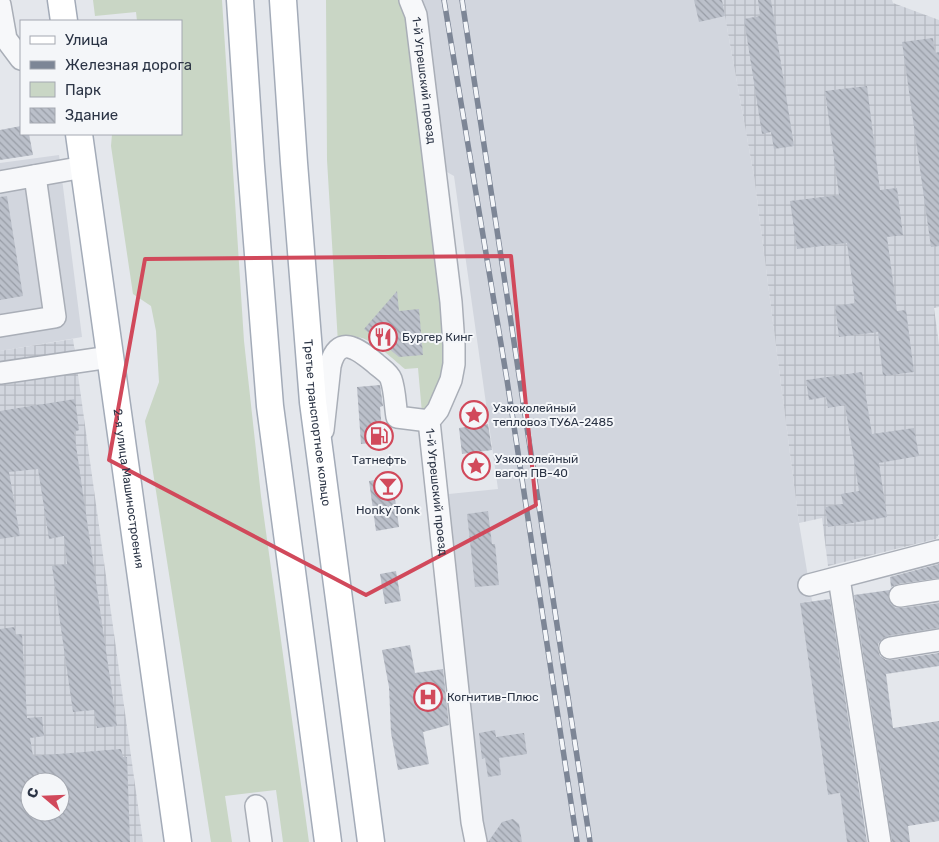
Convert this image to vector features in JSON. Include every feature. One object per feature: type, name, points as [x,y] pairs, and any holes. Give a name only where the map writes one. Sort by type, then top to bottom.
[{"type":"main road","points":[[62,0],[64,20]]},
{"type":"main road","points":[[240,0],[250,166],[270,406],[328,842]]},
{"type":"main road","name":"Третье транспортное кольцо","points":[[283,0],[307,344],[320,462],[371,842]]},
{"type":"main road","points":[[294,162],[301,0]]},
{"type":"main road","name":"2-я улица Машиностроения","points":[[80,135],[178,842]]},
{"type":"street","name":"1-й Угрешский проезд","points":[[410,0],[416,15],[451,302],[454,364],[451,380],[438,410],[429,421],[472,822],[476,842]]},
{"type":"street","points":[[0,5],[6,39],[20,58]]},
{"type":"street","points":[[0,182],[84,167]]},
{"type":"street","points":[[0,326],[55,317],[35,176]]},
{"type":"street","points":[[320,462],[332,356],[338,349],[344,346],[361,351],[391,377],[397,417],[429,421]]},
{"type":"street","points":[[0,373],[110,357]]},
{"type":"street","points":[[808,585],[939,551]]},
{"type":"street","points":[[839,578],[880,842]]},
{"type":"street","points":[[900,596],[939,590]]},
{"type":"street","points":[[890,648],[939,640]]},
{"type":"street","points":[[256,806],[261,842]]},
{"type":"highlighted area","points":[[511,256],[536,505],[366,595],[109,460],[145,259]]},
{"type":"shaded area","points":[[416,0],[722,0],[754,176],[799,523],[812,601],[800,603],[828,795],[840,793],[847,842],[482,842],[439,495],[498,489],[454,176],[440,168]]},
{"type":"shaded area","points":[[722,0],[892,0],[893,3],[939,20],[939,307],[934,308],[939,345],[939,534],[936,539],[828,566],[822,518],[799,523],[754,176]]},
{"type":"shaded area","points":[[59,155],[82,337],[0,351],[0,163]]},
{"type":"shaded area","points":[[73,339],[143,842],[0,842],[0,351]]},
{"type":"green space","points":[[93,0],[222,0],[244,341],[261,496],[309,842],[283,842],[276,790],[225,796],[232,842],[211,842],[145,421],[159,382],[156,331],[151,306],[133,294],[111,146],[112,135],[182,135],[182,20],[137,20],[136,12],[95,16]]},
{"type":"green space","points":[[326,0],[404,0],[450,346],[442,394],[422,413],[418,368],[405,369],[379,347],[364,339],[349,337],[338,343],[327,160]]},
{"type":"building","points":[[694,0],[722,0],[725,16],[699,22]]},
{"type":"building","points":[[758,0],[771,0],[794,146],[774,149],[771,132],[762,134],[744,19],[760,16]]},
{"type":"building","points":[[933,38],[935,53],[939,52],[939,246],[931,247],[902,42]]},
{"type":"building","points":[[867,86],[880,190],[897,188],[903,235],[887,237],[897,311],[906,310],[914,372],[883,376],[878,332],[839,337],[835,306],[855,303],[847,243],[797,249],[790,201],[839,195],[825,91]]},
{"type":"building","points":[[20,126],[20,135],[29,135],[33,155],[0,160],[0,130]]},
{"type":"building","points":[[7,196],[23,296],[0,300],[0,197]]},
{"type":"building","points":[[397,291],[399,311],[419,309],[423,355],[399,357],[364,329]]},
{"type":"building","points":[[862,372],[872,434],[914,428],[919,456],[879,463],[887,517],[828,527],[825,507],[843,504],[841,494],[859,491],[845,405],[828,408],[826,397],[809,400],[806,380]]},
{"type":"building","points":[[380,385],[383,406],[380,407],[383,442],[361,444],[357,387]]},
{"type":"building","points":[[75,399],[79,430],[74,432],[117,726],[97,728],[94,710],[73,712],[52,566],[67,564],[64,536],[49,539],[38,469],[9,472],[20,536],[0,539],[0,411]]},
{"type":"building","points":[[488,424],[492,450],[462,454],[459,428]]},
{"type":"building","points":[[392,477],[399,527],[376,531],[369,481]]},
{"type":"building","points":[[488,511],[492,544],[495,544],[499,585],[475,587],[467,514]]},
{"type":"building","points":[[939,564],[939,578],[898,584],[891,587],[890,577]]},
{"type":"building","points":[[396,571],[401,601],[385,604],[380,574]]},
{"type":"building","points":[[890,590],[888,598],[896,608],[939,603],[939,628],[888,636],[878,644],[880,656],[886,660],[939,653],[939,666],[886,674],[893,728],[939,721],[939,821],[908,826],[910,842],[892,842],[854,595]]},
{"type":"building","points":[[830,599],[867,842],[847,842],[840,793],[828,795],[800,603]]},
{"type":"building","points":[[15,627],[15,635],[22,634],[27,718],[42,717],[44,736],[30,738],[33,756],[121,749],[123,757],[127,757],[130,842],[0,842],[0,629]]},
{"type":"building","points":[[410,645],[415,673],[443,669],[449,725],[423,732],[429,764],[398,770],[391,733],[389,687],[382,650]]},
{"type":"building","points":[[495,730],[496,737],[524,733],[527,754],[499,758],[501,775],[488,777],[485,758],[482,759],[479,733]]},
{"type":"building","points":[[513,819],[519,824],[522,842],[488,842],[502,822]]},
{"type":"railway","points":[[444,0],[507,380],[577,842]]},
{"type":"railway","points":[[462,0],[590,842]]},
{"type":"place","name":"Бургер Кинг","points":[[383,337]]},
{"type":"place","name":"Узкоколейный тепловоз ТУ6А-2485","points":[[474,415]]},
{"type":"place","name":"Татнефть","points":[[379,436]]},
{"type":"place","name":"Узкоколейный вагон ПВ-40","points":[[476,466]]},
{"type":"place","name":"Honky Tonk","points":[[388,486]]},
{"type":"place","name":"Когнитив-Плюс","points":[[428,697]]}]
